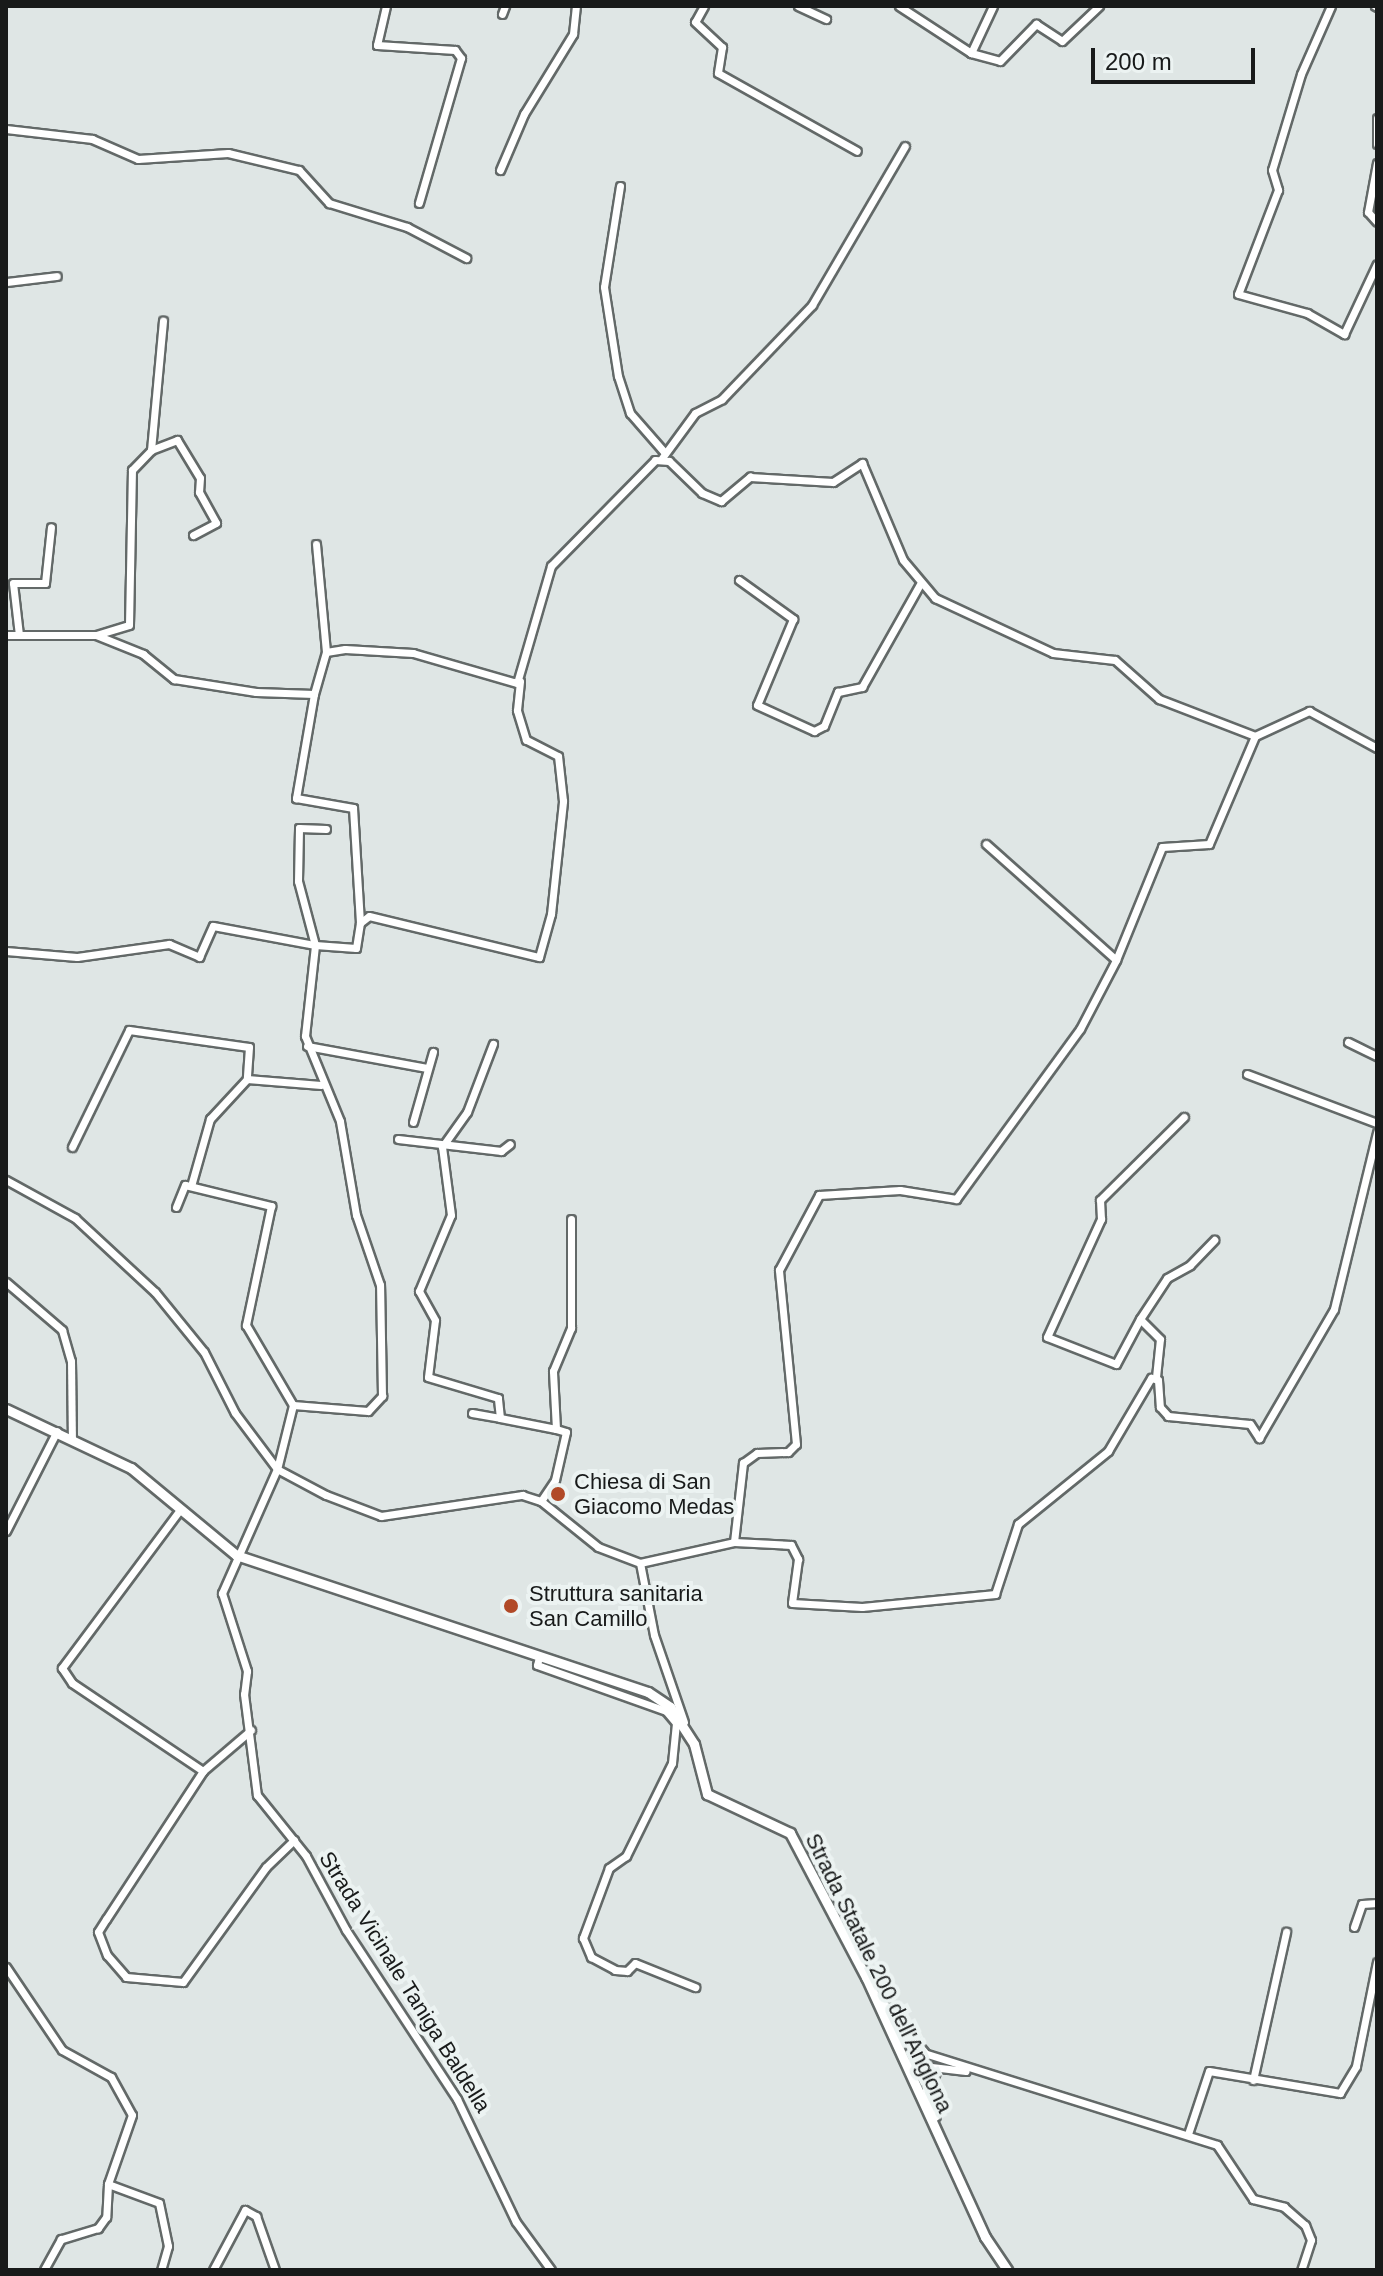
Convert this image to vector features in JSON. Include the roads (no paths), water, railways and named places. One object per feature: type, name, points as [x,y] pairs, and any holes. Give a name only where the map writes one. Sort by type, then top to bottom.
[{"type":"main road","points":[[6,1409],[131,1468],[179,1511],[236,1555],[648,1692],[684,1722]]},
{"type":"main road","name":"Strada Statale 200 dell'Anglona","points":[[684,1722],[707,1794],[790,1833],[866,1977],[985,2237],[1007,2270]]},
{"type":"main road","points":[[866,1977],[907,2039],[924,2053]]},
{"type":"main road","points":[[935,2072],[927,2089],[943,2142]]},
{"type":"street","points":[[386,6],[377,45],[455,50],[461,58],[419,203]]},
{"type":"street","points":[[500,170],[524,114],[573,34],[576,6]]},
{"type":"street","points":[[704,6],[695,22],[722,47],[718,73],[857,151]]},
{"type":"street","points":[[798,6],[826,19]]},
{"type":"street","points":[[899,6],[971,53],[1000,61],[1036,24],[1062,41],[1099,6]]},
{"type":"street","points":[[971,53],[993,6]]},
{"type":"street","points":[[1331,6],[1301,74],[1272,170],[1274,204],[1238,294],[1307,313],[1344,334],[1377,264]]},
{"type":"street","points":[[1377,118],[1377,144]]},
{"type":"street","points":[[6,129],[92,139],[138,159],[228,153],[299,170],[329,203],[407,227],[466,258]]},
{"type":"street","points":[[360,923],[369,916],[539,957],[551,914],[563,801],[558,756],[526,740],[517,710],[533,612],[551,566],[664,455],[695,413],[722,399],[812,305],[905,146]]},
{"type":"street","points":[[1377,163],[1368,212],[1377,222]]},
{"type":"street","points":[[620,186],[604,287],[618,376],[630,413],[664,455],[702,493],[721,501],[750,477],[833,482],[862,463],[892,538],[920,584],[972,620],[1053,653],[1115,660],[1159,699],[1255,736]]},
{"type":"street","points":[[6,282],[57,276]]},
{"type":"street","points":[[151,450],[163,321]]},
{"type":"street","points":[[6,635],[96,635],[129,625],[132,470],[151,450],[177,440],[200,478],[199,492],[216,523],[193,535]]},
{"type":"street","points":[[19,635],[13,583],[45,583],[51,527]]},
{"type":"street","points":[[6,951],[77,957],[169,944],[199,957],[213,926],[315,945],[356,948],[360,923],[353,808],[296,798],[314,694],[326,652],[316,544]]},
{"type":"street","points":[[739,580],[793,619],[757,705],[814,731],[824,726],[838,692],[862,687],[920,584]]},
{"type":"street","points":[[96,635],[143,654],[174,679],[314,694]]},
{"type":"street","points":[[326,652],[413,653],[475,675],[521,680]]},
{"type":"street","points":[[734,1542],[743,1463],[757,1453],[788,1452],[796,1444],[779,1270],[819,1195],[900,1190],[956,1199],[1080,1029],[1116,960],[1162,847],[1209,844],[1255,736],[1309,711],[1333,719],[1377,748]]},
{"type":"street","points":[[176,1207],[182,1187],[191,1186],[271,1206],[246,1325],[293,1405],[368,1411],[382,1396],[380,1285],[356,1215],[340,1121],[321,1085],[307,1046],[315,945],[298,881],[299,828],[326,829]]},
{"type":"street","points":[[986,844],[1116,960]]},
{"type":"street","points":[[72,1147],[129,1030],[249,1047],[247,1079],[210,1119],[191,1186]]},
{"type":"street","points":[[1348,1042],[1377,1056]]},
{"type":"street","points":[[493,1044],[467,1112],[445,1142],[441,1165],[451,1215],[419,1291],[435,1320],[428,1377],[498,1398],[500,1418]]},
{"type":"street","points":[[307,1046],[427,1068]]},
{"type":"street","points":[[413,1122],[433,1052]]},
{"type":"street","points":[[1247,1074],[1377,1123]]},
{"type":"street","points":[[247,1079],[321,1085]]},
{"type":"street","points":[[1184,1117],[1100,1200],[1101,1219],[1047,1337],[1116,1364],[1167,1278],[1190,1265],[1214,1240]]},
{"type":"street","points":[[1140,1319],[1160,1339],[1156,1377],[1160,1407],[1168,1416],[1250,1424],[1261,1436],[1334,1309],[1377,1132]]},
{"type":"street","points":[[398,1139],[445,1142],[501,1151],[510,1144]]},
{"type":"street","points":[[6,1180],[75,1218],[155,1292],[204,1352],[235,1413],[277,1469],[381,1516],[415,1516],[503,1494],[541,1501],[598,1547],[640,1563],[734,1542],[791,1545],[798,1559],[792,1598],[797,1608],[995,1594],[1018,1524],[1108,1451],[1156,1377]]},
{"type":"street","points":[[556,1429],[555,1360],[572,1314],[571,1219]]},
{"type":"street","points":[[6,1282],[62,1330],[71,1361],[72,1438]]},
{"type":"street","name":"Strada Vicinale Taniga Baldella","points":[[293,1405],[277,1469],[229,1572],[223,1608],[247,1671],[257,1795],[294,1840],[457,2099],[516,2222],[551,2270]]},
{"type":"street","points":[[472,1413],[566,1432],[555,1480],[541,1501]]},
{"type":"street","points":[[6,1531],[57,1431]]},
{"type":"street","points":[[179,1511],[62,1668],[72,1683],[203,1771]]},
{"type":"street","name":"Strada Vicinale Taniga Baldella","points":[[223,1544],[229,1572]]},
{"type":"street","points":[[229,1572],[250,1560]]},
{"type":"street","points":[[640,1563],[654,1635],[684,1722]]},
{"type":"street","points":[[539,1657],[537,1665],[666,1711],[676,1723],[672,1763],[626,1856],[609,1868],[583,1938],[591,1957],[615,1970],[627,1971],[635,1963],[695,1987]]},
{"type":"street","name":"Strada Vicinale Taniga Baldella","points":[[251,1730],[203,1771],[98,1932],[126,1977],[183,1982],[266,1867],[294,1840]]},
{"type":"street","points":[[1354,1927],[1362,1904],[1377,1903]]},
{"type":"street","points":[[1253,2080],[1286,1932]]},
{"type":"street","points":[[1188,2134],[1205,2073],[1340,2093],[1356,2066],[1377,1962]]},
{"type":"street","points":[[6,1967],[62,2050],[111,2077],[123,2096],[132,2127],[108,2184],[106,2217],[98,2228],[61,2239],[44,2270]]},
{"type":"street","points":[[906,2064],[924,2053],[1188,2134],[1225,2152],[1253,2199],[1284,2207],[1305,2225],[1311,2240],[1301,2270]]},
{"type":"street","points":[[906,2064],[935,2072],[972,2070]]},
{"type":"street","points":[[108,2184],[159,2203],[168,2246],[161,2270]]},
{"type":"street","points":[[213,2270],[245,2210],[256,2216],[275,2270]]},
{"type":"place","name":"Chiesa di San Giacomo Medas","points":[[558,1494]]},
{"type":"place","name":"Struttura sanitaria San Camillo","points":[[511,1606]]}]
